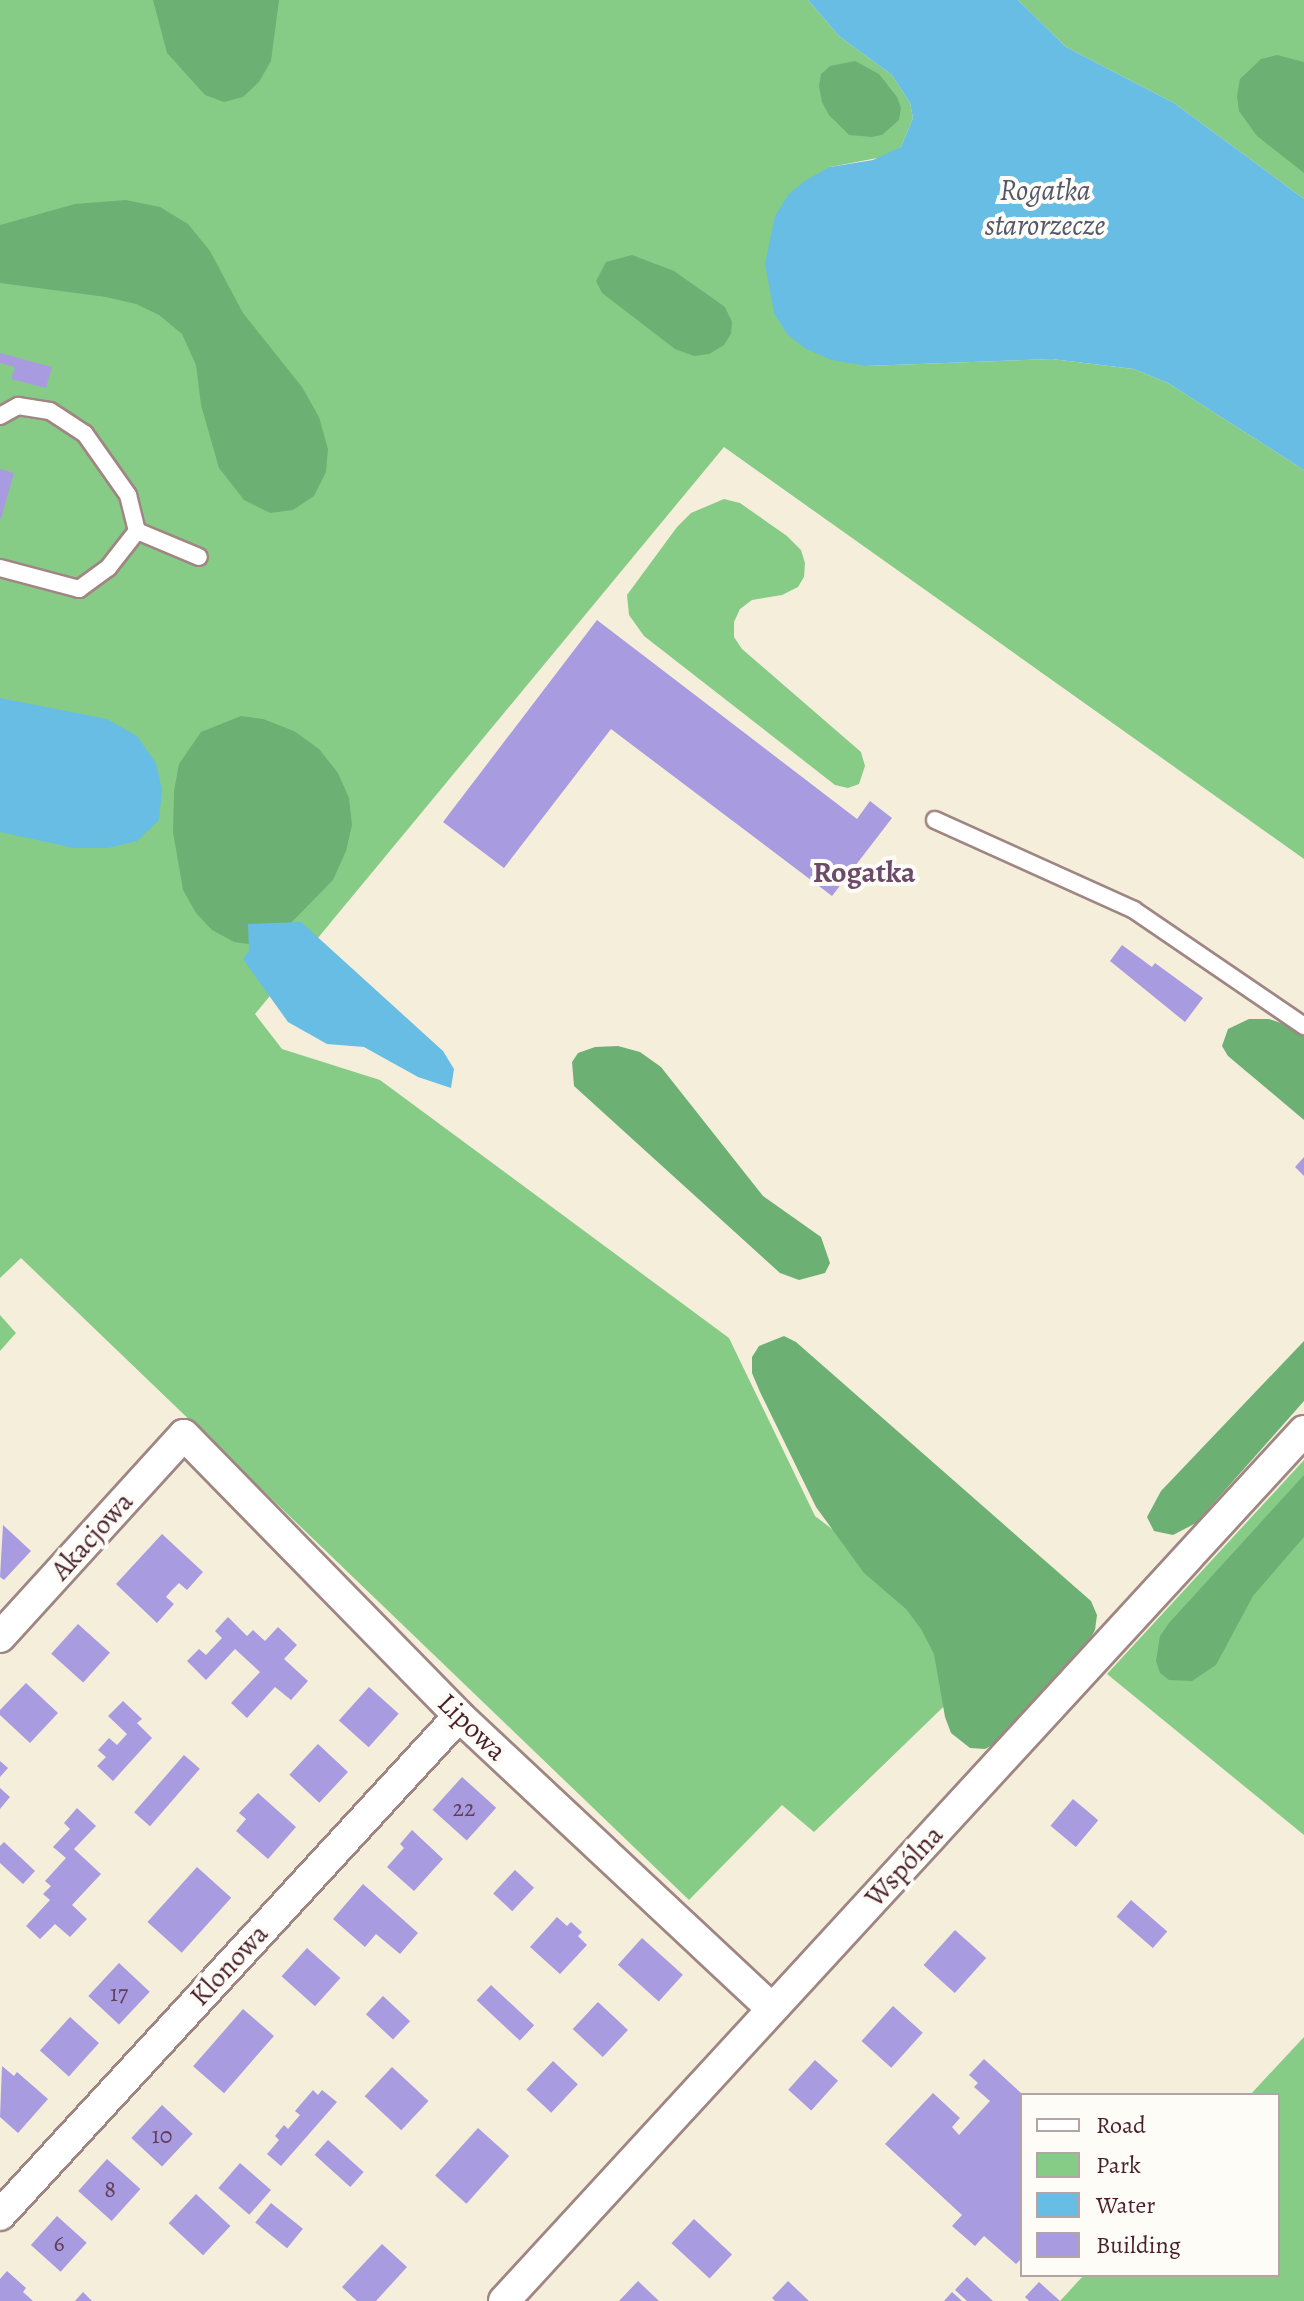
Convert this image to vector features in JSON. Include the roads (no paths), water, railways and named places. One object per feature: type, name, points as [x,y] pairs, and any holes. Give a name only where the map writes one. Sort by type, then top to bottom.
[{"type":"street","name":"Wspólna","points":[[504,2301],[1304,1431]]},
{"type":"street","name":"Lipowa","points":[[184,1435],[459,1716],[771,2008]]},
{"type":"street","name":"Akacjowa","points":[[0,1637],[184,1435]]},
{"type":"street","name":"Klonowa","points":[[0,2215],[459,1716]]},
{"type":"lane","points":[[0,416],[18,406],[50,411],[85,434],[128,495],[137,531]]},
{"type":"lane","points":[[137,531],[199,557]]},
{"type":"lane","points":[[0,568],[79,589],[108,568],[137,531]]},
{"type":"lane","points":[[935,820],[1134,910],[1304,1026]]},
{"type":"water","name":"Rogatka starorzecze","points":[[808,0],[1018,0],[1066,47],[1174,103],[1304,199],[1304,470],[1168,383],[1134,369],[1052,359],[866,366],[832,360],[806,349],[787,334],[774,313],[765,264],[775,216],[788,195],[806,180],[830,167],[873,160],[901,147],[913,118],[910,103],[892,75],[839,36]]},
{"type":"water","points":[[0,698],[107,719],[137,736],[156,763],[162,790],[159,820],[137,841],[108,848],[74,848],[0,832]]},
{"type":"water","points":[[301,922],[443,1051],[454,1069],[451,1088],[418,1077],[364,1047],[327,1044],[288,1022],[243,959],[249,951],[248,924]]},
{"type":"district","name":"Rogatka","points":[[864,872]]}]
